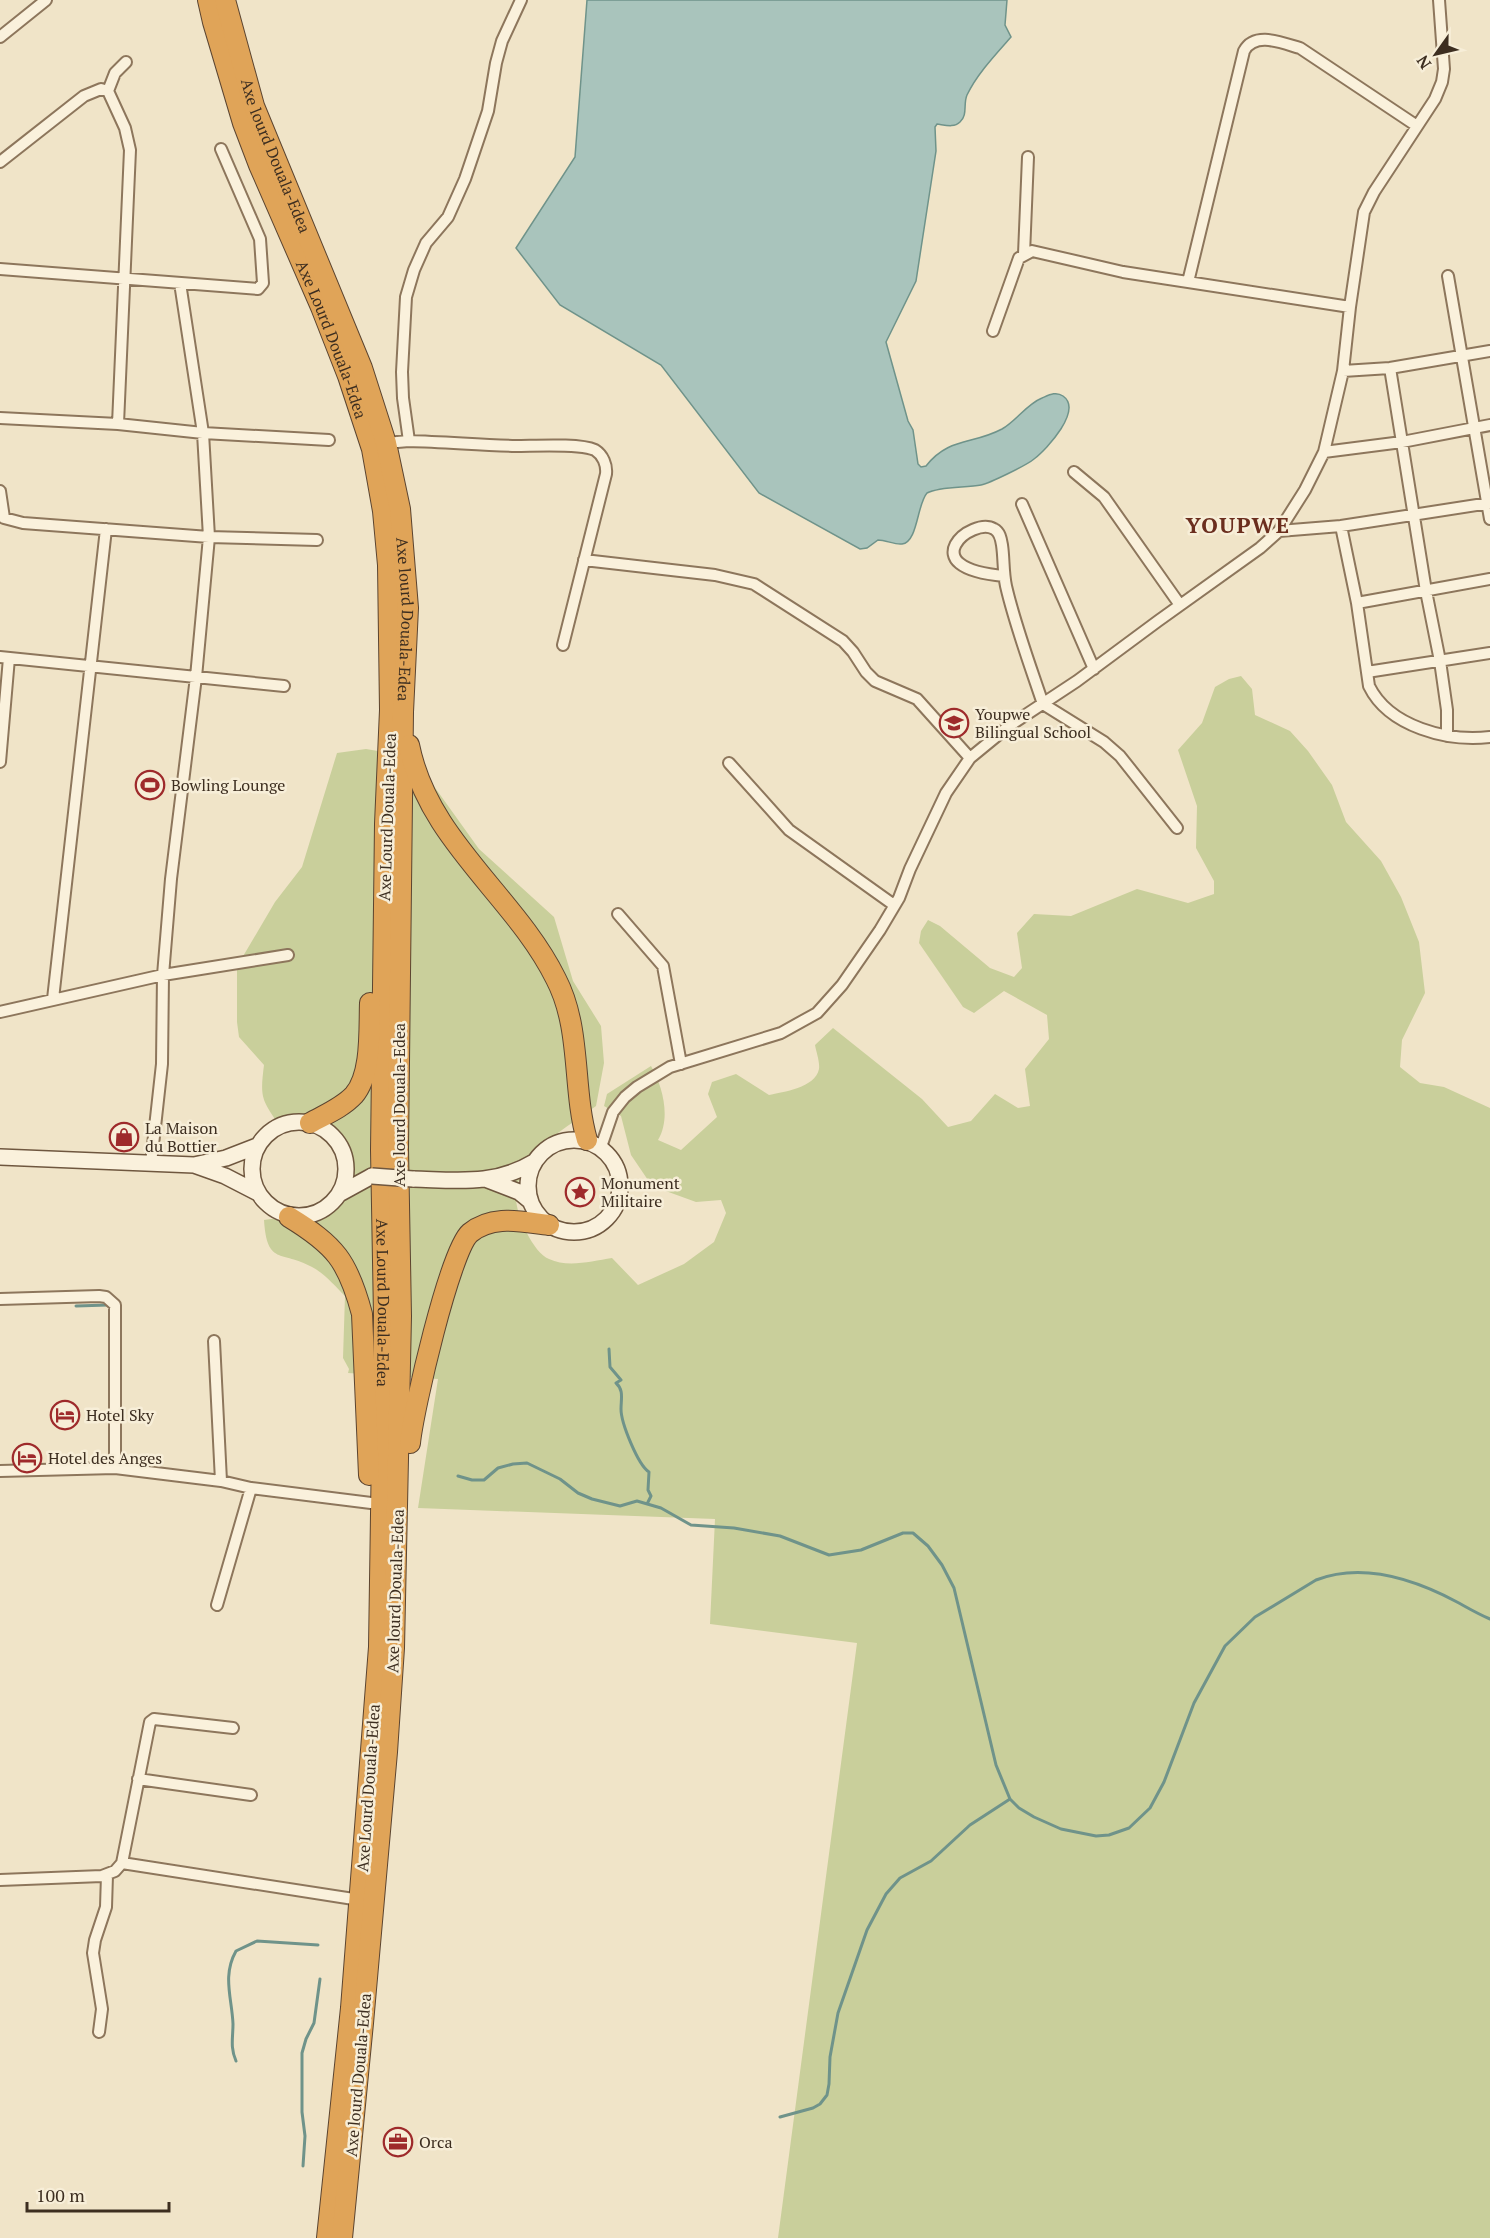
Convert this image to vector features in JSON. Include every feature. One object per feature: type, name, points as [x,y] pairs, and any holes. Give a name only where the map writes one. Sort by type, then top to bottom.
[{"type":"highway","name":"Axe Lourd Douala-Edea","points":[[208,0],[243,123],[321,307],[348,376],[372,449],[383,511],[390,613],[381,1150],[388,1543],[360,1900],[327,2238]]},
{"type":"highway","name":"Axe lourd Douala-Edea","points":[[225,0],[254,106],[358,357],[386,444],[400,509],[408,608],[403,712],[398,1149],[401,1316],[388,1543],[394,1648],[387,1752],[342,2238]]},
{"type":"highway","points":[[403,712],[411,755],[434,812],[450,838],[523,927],[546,959],[558,982],[573,1037],[579,1108],[594,1144]]},
{"type":"highway","points":[[310,1123],[339,1107],[354,1095],[364,1075],[368,1050],[372,926],[385,824]]},
{"type":"highway","points":[[289,1216],[333,1249],[346,1267],[355,1289],[362,1314],[371,1503],[388,1543]]},
{"type":"highway","points":[[388,1543],[412,1422],[437,1318],[459,1252],[469,1234],[489,1222],[507,1220],[549,1225]]},
{"type":"highway","points":[[318,2238],[334,2175]]},
{"type":"main road","points":[[258,1193],[252,1179],[252,1161],[257,1146],[271,1131],[289,1122],[310,1123],[325,1130],[337,1141],[345,1157],[346,1168],[341,1193]]},
{"type":"main road","points":[[488,1180],[519,1192],[530,1201],[538,1215],[549,1225],[564,1231],[579,1232],[595,1228],[608,1219],[617,1205],[621,1189],[619,1173],[612,1158],[594,1144],[574,1139],[557,1143],[541,1152],[534,1162],[528,1181],[530,1201]]},
{"type":"main road","points":[[0,1157],[194,1165],[226,1158],[257,1146]]},
{"type":"main road","points":[[345,1157],[372,1176],[413,1179],[488,1180],[520,1170],[534,1162]]},
{"type":"main road","points":[[194,1165],[225,1176],[258,1193],[273,1209],[289,1216],[310,1216],[323,1211],[341,1193],[372,1176]]},
{"type":"street","points":[[0,37],[46,0]]},
{"type":"street","points":[[409,441],[402,372],[406,297],[414,270],[426,243],[448,217],[465,179],[488,111],[495,63],[520,0]]},
{"type":"street","points":[[594,1144],[625,1097],[670,1067],[781,1033],[818,1013],[842,985],[880,930],[946,793],[970,758],[1009,726],[1094,669],[1260,548],[1279,531],[1305,490],[1324,452],[1343,371],[1364,212],[1374,192],[1435,99],[1442,82],[1444,69],[1439,0]]},
{"type":"street","points":[[1188,282],[1244,51],[1253,41],[1270,41],[1300,48],[1417,126]]},
{"type":"street","points":[[118,424],[130,150],[125,128],[108,91],[116,73],[126,62]]},
{"type":"street","points":[[0,162],[84,96],[101,89],[108,91]]},
{"type":"street","points":[[0,269],[258,289],[264,283],[260,239],[221,149]]},
{"type":"street","points":[[1024,254],[1028,157]]},
{"type":"street","points":[[993,331],[1019,258],[1032,251],[1123,272],[1350,307]]},
{"type":"street","points":[[1448,276],[1490,519]]},
{"type":"street","points":[[151,1163],[162,1064],[163,975],[171,879],[196,677],[210,537],[203,434],[180,283]]},
{"type":"street","points":[[1343,371],[1390,368],[1490,351]]},
{"type":"street","points":[[1390,368],[1426,591],[1440,661],[1447,710],[1447,736]]},
{"type":"street","points":[[0,418],[118,424],[203,434],[329,440]]},
{"type":"street","points":[[1324,452],[1402,442],[1490,425]]},
{"type":"street","points":[[386,444],[409,441],[558,446],[595,451],[605,462],[606,474],[563,645]]},
{"type":"street","points":[[1074,472],[1104,497],[1180,605]]},
{"type":"street","points":[[0,491],[2,514],[10,520],[23,523],[210,537],[317,540]]},
{"type":"street","points":[[1279,531],[1341,526],[1489,503]]},
{"type":"street","points":[[1022,504],[1094,669]]},
{"type":"street","points":[[1341,526],[1357,603],[1369,687],[1382,707],[1395,716],[1447,736],[1466,740],[1490,737]]},
{"type":"street","points":[[1004,576],[979,572],[962,566],[956,561],[953,551],[955,542],[979,528],[993,528],[1000,537],[1004,576],[1043,704],[1104,742],[1120,756],[1177,828]]},
{"type":"street","points":[[53,999],[106,529]]},
{"type":"street","points":[[584,560],[715,575],[754,584],[843,641],[875,681],[917,699],[970,758]]},
{"type":"street","points":[[1357,603],[1490,579]]},
{"type":"street","points":[[1367,672],[1490,653]]},
{"type":"street","points":[[0,762],[4,658],[284,686]]},
{"type":"street","points":[[729,763],[789,830],[894,905]]},
{"type":"street","points":[[618,914],[663,966],[681,1064]]},
{"type":"street","points":[[0,1012],[163,975],[288,955]]},
{"type":"street","points":[[0,1299],[99,1296],[106,1297],[115,1305],[115,1468]]},
{"type":"street","points":[[214,1341],[221,1481]]},
{"type":"street","points":[[0,1471],[115,1468],[371,1503]]},
{"type":"street","points":[[217,1605],[251,1488]]},
{"type":"street","points":[[0,1880],[107,1875],[122,1863],[150,1722],[154,1719],[233,1728]]},
{"type":"street","points":[[138,1779],[251,1796]]},
{"type":"street","points":[[122,1863],[360,1900]]},
{"type":"street","points":[[99,2032],[102,2009],[93,1953],[106,1907],[107,1875]]},
{"type":"green space","points":[[1241,676],[1252,689],[1255,715],[1290,731],[1308,751],[1332,785],[1346,822],[1381,861],[1401,897],[1419,942],[1425,993],[1402,1040],[1400,1067],[1420,1083],[1444,1087],[1490,1108],[1490,2238],[778,2238],[857,1643],[710,1624],[715,1519],[418,1508],[438,1379],[348,1373],[349,1369],[343,1358],[345,1296],[317,1270],[272,1251],[268,1244],[264,1220],[302,1217],[323,1210],[338,1197],[345,1182],[346,1166],[341,1150],[332,1137],[318,1127],[300,1123],[280,1126],[269,1110],[262,1091],[264,1065],[239,1037],[237,970],[275,902],[302,867],[337,753],[366,749],[413,757],[479,849],[554,917],[573,981],[601,1026],[604,1063],[596,1106],[549,1140],[524,1168],[517,1185],[516,1199],[525,1229],[536,1248],[549,1259],[572,1263],[612,1258],[638,1285],[684,1264],[714,1242],[726,1213],[721,1200],[696,1202],[652,1186],[631,1155],[621,1116],[604,1106],[607,1094],[651,1066],[659,1083],[665,1112],[658,1140],[681,1150],[717,1117],[708,1094],[712,1082],[736,1074],[769,1095],[805,1085],[811,1081],[819,1069],[815,1045],[833,1028],[922,1099],[948,1127],[971,1121],[995,1094],[1018,1108],[1030,1106],[1025,1069],[1049,1039],[1047,1015],[1004,991],[974,1013],[963,1007],[919,943],[921,931],[928,920],[940,926],[990,968],[1014,977],[1022,968],[1017,933],[1034,914],[1071,916],[1137,889],[1188,903],[1214,894],[1214,881],[1196,848],[1197,806],[1178,750],[1202,723],[1215,687],[1229,679]]},
{"type":"water","points":[[587,0],[1007,0],[1005,25],[1011,37],[987,64],[971,87],[966,98],[965,113],[960,122],[949,126],[937,124],[935,127],[936,151],[916,281],[886,342],[908,421],[913,430],[918,464],[921,467],[926,466],[943,450],[1002,429],[1037,401],[1058,394],[1068,402],[1069,410],[1061,429],[1047,447],[1030,462],[986,484],[939,489],[927,493],[914,530],[907,542],[899,544],[878,540],[867,548],[860,549],[759,493],[661,365],[560,305],[516,248],[575,157]]},
{"type":"waterway","points":[[76,1306],[108,1305]]},
{"type":"waterway","points":[[609,1349],[610,1367],[621,1380],[616,1383],[621,1392],[624,1424],[635,1453],[649,1472],[648,1490],[651,1496],[648,1502]]},
{"type":"waterway","points":[[458,1476],[472,1480],[484,1480],[498,1468],[527,1463],[560,1479],[578,1493],[592,1499],[620,1506],[637,1501],[661,1508],[691,1525],[734,1528],[780,1536],[829,1555],[861,1550],[903,1533],[913,1533],[928,1546],[942,1565],[954,1588],[996,1765],[1010,1799],[1034,1817],[1061,1829],[1096,1836],[1109,1835],[1129,1828],[1150,1808],[1164,1782],[1194,1703],[1225,1646],[1255,1617],[1316,1580],[1352,1573],[1370,1573],[1406,1580],[1441,1594],[1490,1619]]},
{"type":"waterway","points":[[780,2117],[813,2108],[820,2104],[827,2095],[830,2057],[838,2013],[867,1930],[886,1894],[900,1878],[931,1861],[970,1825],[1010,1799]]},
{"type":"waterway","points":[[236,2061],[232,2047],[233,2024],[229,1987],[229,1969],[236,1951],[257,1941],[318,1945]]},
{"type":"waterway","points":[[303,2166],[305,2136],[302,2112],[302,2053],[314,2023],[320,1979]]},
{"type":"place","name":"Youpwe Bilingual School","points":[[954,723]]},
{"type":"place","name":"Bowling Lounge","points":[[150,785]]},
{"type":"place","name":"La Maison du Bottier","points":[[124,1137]]},
{"type":"place","name":"Monument Militaire","points":[[580,1192]]},
{"type":"place","name":"Hotel Sky","points":[[65,1415]]},
{"type":"place","name":"Hotel des Anges","points":[[27,1458]]},
{"type":"place","name":"Orca","points":[[398,2142]]},
{"type":"district","name":"YOUPWE","points":[[1238,525]]}]
